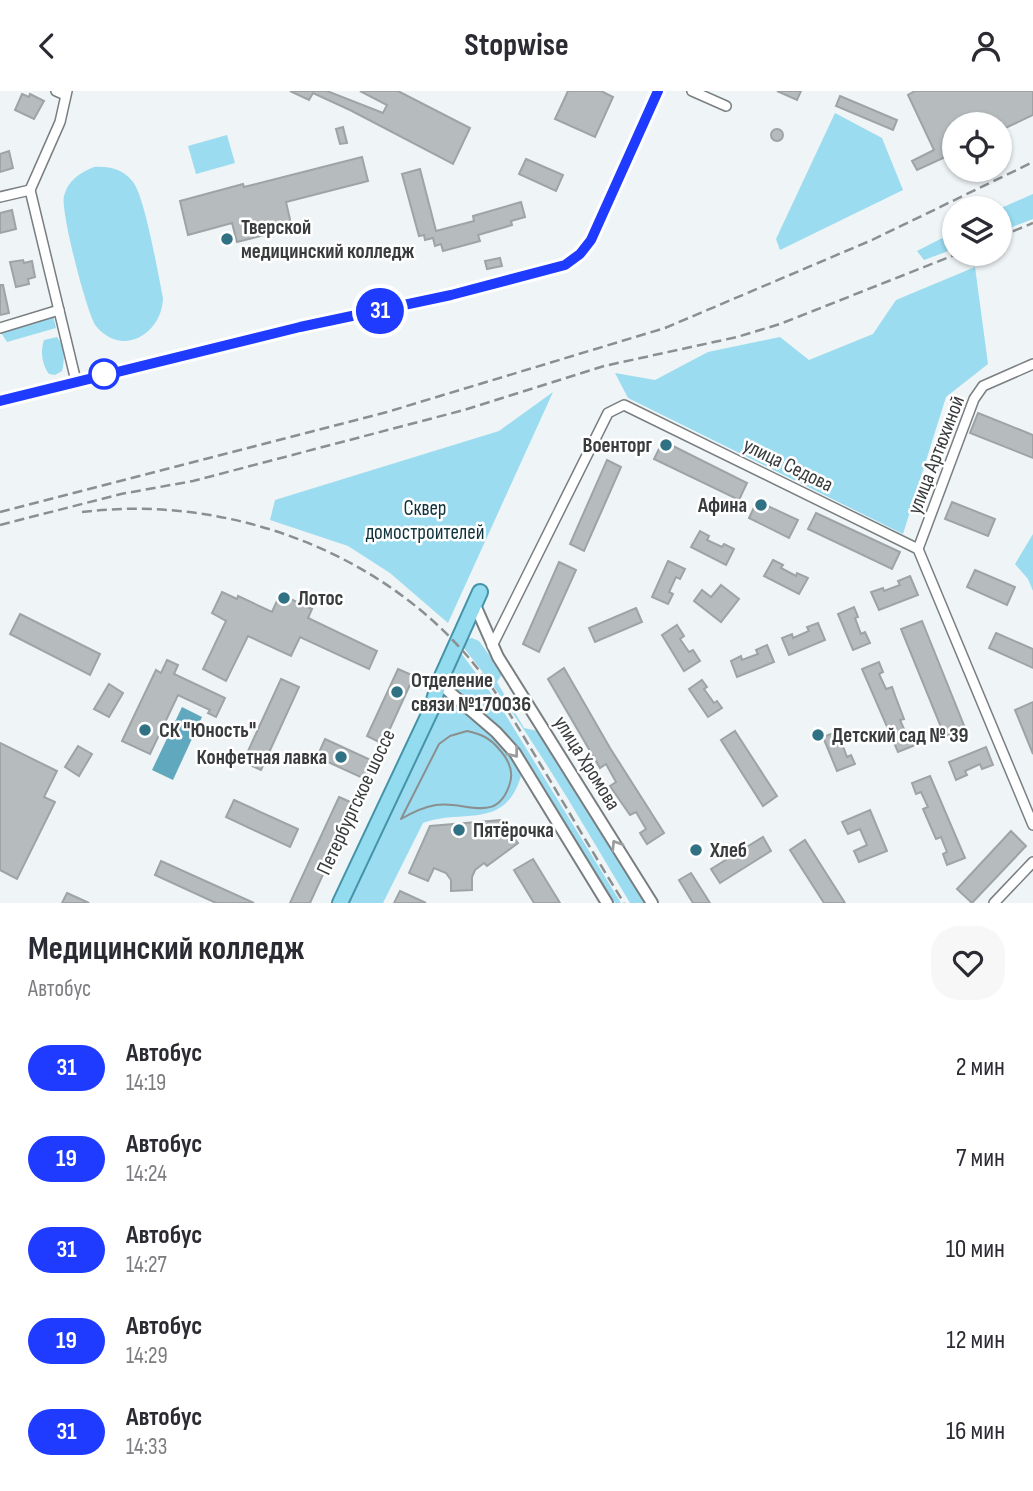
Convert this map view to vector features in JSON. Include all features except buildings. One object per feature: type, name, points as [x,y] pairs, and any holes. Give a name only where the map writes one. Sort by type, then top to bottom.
[{"type":"main road","name":"Петербургское шоссе","points":[[332,903],[430,710],[439,683],[477,598]]},
{"type":"main road","name":"Петербургское шоссе","points":[[340,903],[422,707],[439,683]]},
{"type":"street","points":[[56,91],[66,93],[60,122],[30,190],[76,381]]},
{"type":"street","points":[[0,401],[300,327],[421,302],[565,265],[580,254],[591,240],[658,91]]},
{"type":"street","points":[[692,91],[712,95],[726,106]]},
{"type":"street","points":[[0,197],[30,190]]},
{"type":"street","points":[[0,328],[58,310]]},
{"type":"street","name":"улица Артюхиной","points":[[918,549],[974,399],[984,386],[1033,364]]},
{"type":"street","name":"улица Седова","points":[[492,646],[608,413],[624,405],[918,549]]},
{"type":"street","points":[[918,549],[1033,825]]},
{"type":"street","name":"улица Хромова","points":[[477,598],[492,646],[652,903]]},
{"type":"street","points":[[439,683],[500,736],[518,757],[607,903]]},
{"type":"street","points":[[430,710],[447,701],[466,705]]},
{"type":"street","points":[[994,903],[1033,862]]},
{"type":"green space","points":[[835,113],[882,138],[903,190],[780,250],[776,239]]},
{"type":"green space","points":[[227,135],[235,163],[196,174],[188,146]]},
{"type":"green space","points":[[94,167],[115,169],[125,174],[138,190],[158,272],[163,298],[161,311],[148,331],[128,341],[106,335],[96,326],[81,283],[66,220],[64,196],[68,186],[75,178]]},
{"type":"green space","points":[[1033,194],[1033,219],[1012,227],[1012,203]]},
{"type":"green space","points":[[942,238],[942,253],[924,260],[917,251]]},
{"type":"green space","points":[[975,267],[988,364],[946,397],[903,534],[628,398],[615,373],[655,380],[708,352],[780,337],[809,360],[873,334],[896,300]]},
{"type":"green space","points":[[53,315],[56,328],[7,342],[0,331]]},
{"type":"green space","points":[[57,337],[62,345],[64,358],[62,371],[55,375],[49,374],[43,362],[42,349],[44,340]]},
{"type":"green space","name":"Сквер домостроителей","points":[[553,392],[448,623],[390,573],[348,546],[270,520],[275,500],[499,431]]},
{"type":"green space","points":[[1033,534],[1033,591],[1028,579],[1015,564]]},
{"type":"green space","points":[[467,639],[479,641],[500,670],[502,674],[497,682],[524,728],[538,731],[645,903],[630,903],[530,739],[463,647]]},
{"type":"green space","points":[[461,653],[499,704],[621,903],[615,903],[523,756],[506,735],[454,687],[451,675]]},
{"type":"green space","points":[[456,706],[484,727],[510,756],[521,776],[514,793],[493,811],[423,823],[383,903],[349,903],[351,899],[348,893],[360,865],[366,864],[438,710]]},
{"type":"shaded area","points":[[182,707],[202,717],[173,780],[152,770]]},
{"type":"tram line","points":[[467,731],[489,739],[507,761],[511,778],[504,796],[489,808],[436,805],[401,819],[439,744],[450,736],[467,731]]},
{"type":"railway","points":[[0,512],[387,412],[665,328],[872,240],[1033,162]]},
{"type":"railway","points":[[1012,232],[1033,223]]},
{"type":"railway","points":[[0,525],[121,494],[193,481],[464,410],[604,366],[737,337],[780,324],[942,260]]},
{"type":"railway","points":[[82,512],[137,509],[193,512],[247,523],[300,540],[351,563],[398,593],[441,628],[487,680],[624,903]]},
{"type":"bus line","name":"31","points":[[0,401],[300,327],[410,305],[565,265],[580,254],[591,240],[658,91]]},
{"type":"place","name":"Тверской медицинский колледж","points":[[227,239]]},
{"type":"place","name":"Военторг","points":[[666,445]]},
{"type":"place","name":"Афина","points":[[761,505]]},
{"type":"place","name":"Лотос","points":[[284,598]]},
{"type":"place","name":"Отделение связи №170036","points":[[397,692]]},
{"type":"place","name":"СК \"Юность\"","points":[[145,730]]},
{"type":"place","name":"Детский сад № 39","points":[[818,735]]},
{"type":"place","name":"Конфетная лавка","points":[[341,757]]},
{"type":"place","name":"Пятёрочка","points":[[459,830]]},
{"type":"place","name":"Хлеб","points":[[696,850]]}]
